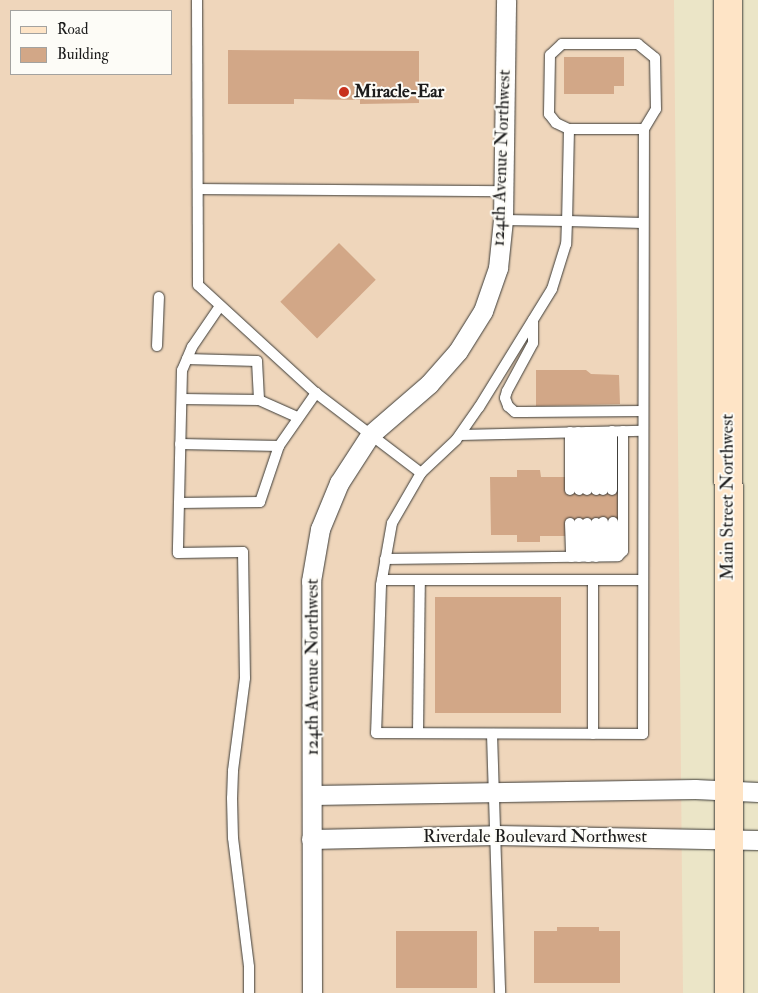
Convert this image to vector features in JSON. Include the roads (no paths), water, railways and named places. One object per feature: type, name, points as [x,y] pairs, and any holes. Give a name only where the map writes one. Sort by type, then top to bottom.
[{"type":"main road","name":"Main Street Northwest","points":[[728,0],[729,993]]},
{"type":"street","name":"124th Avenue Northwest","points":[[312,839],[311,581],[320,529],[339,483],[370,435],[429,384],[458,351],[483,311],[498,268],[503,220],[505,191],[506,0]]},
{"type":"street","points":[[313,795],[696,789],[758,792]]},
{"type":"street","name":"Riverdale Boulevard Northwest","points":[[312,839],[496,835],[758,840]]},
{"type":"street","points":[[312,839],[312,993]]},
{"type":"lane","points":[[198,0],[198,285],[316,393],[421,472]]},
{"type":"lane","points":[[569,129],[566,244],[552,289],[460,435],[421,472],[392,523],[382,580],[376,733],[643,734],[644,129],[656,109],[655,58],[638,44],[562,44],[550,55],[549,114],[556,122],[569,129],[644,129]]},
{"type":"lane","points":[[199,189],[505,191]]},
{"type":"lane","points":[[503,220],[643,223]]},
{"type":"lane","points":[[158,346],[159,297]]},
{"type":"lane","points":[[220,306],[192,347],[182,370],[178,552],[242,552],[246,678],[233,771],[233,828],[249,967],[249,993]]},
{"type":"lane","points":[[534,319],[532,343],[505,398],[508,406],[515,412],[643,411]]},
{"type":"lane","points":[[187,359],[257,361],[259,400]]},
{"type":"lane","points":[[179,503],[260,502],[279,446],[316,393]]},
{"type":"lane","points":[[182,399],[259,400],[297,418]]},
{"type":"lane","points":[[386,559],[618,556],[623,551],[623,431]]},
{"type":"lane","points":[[460,435],[643,431]]},
{"type":"lane","points":[[591,432],[591,490]]},
{"type":"lane","points":[[591,432],[591,490]]},
{"type":"lane","points":[[591,432],[591,490]]},
{"type":"lane","points":[[180,444],[279,446]]},
{"type":"lane","points":[[591,522],[592,557]]},
{"type":"lane","points":[[591,522],[592,557]]},
{"type":"lane","points":[[591,522],[592,557]]},
{"type":"lane","points":[[382,580],[643,580]]},
{"type":"lane","points":[[418,733],[420,580]]},
{"type":"lane","points":[[593,580],[593,734]]},
{"type":"lane","points":[[492,734],[500,993]]},
{"type":"place","name":"Miracle-Ear","points":[[344,92]]}]
